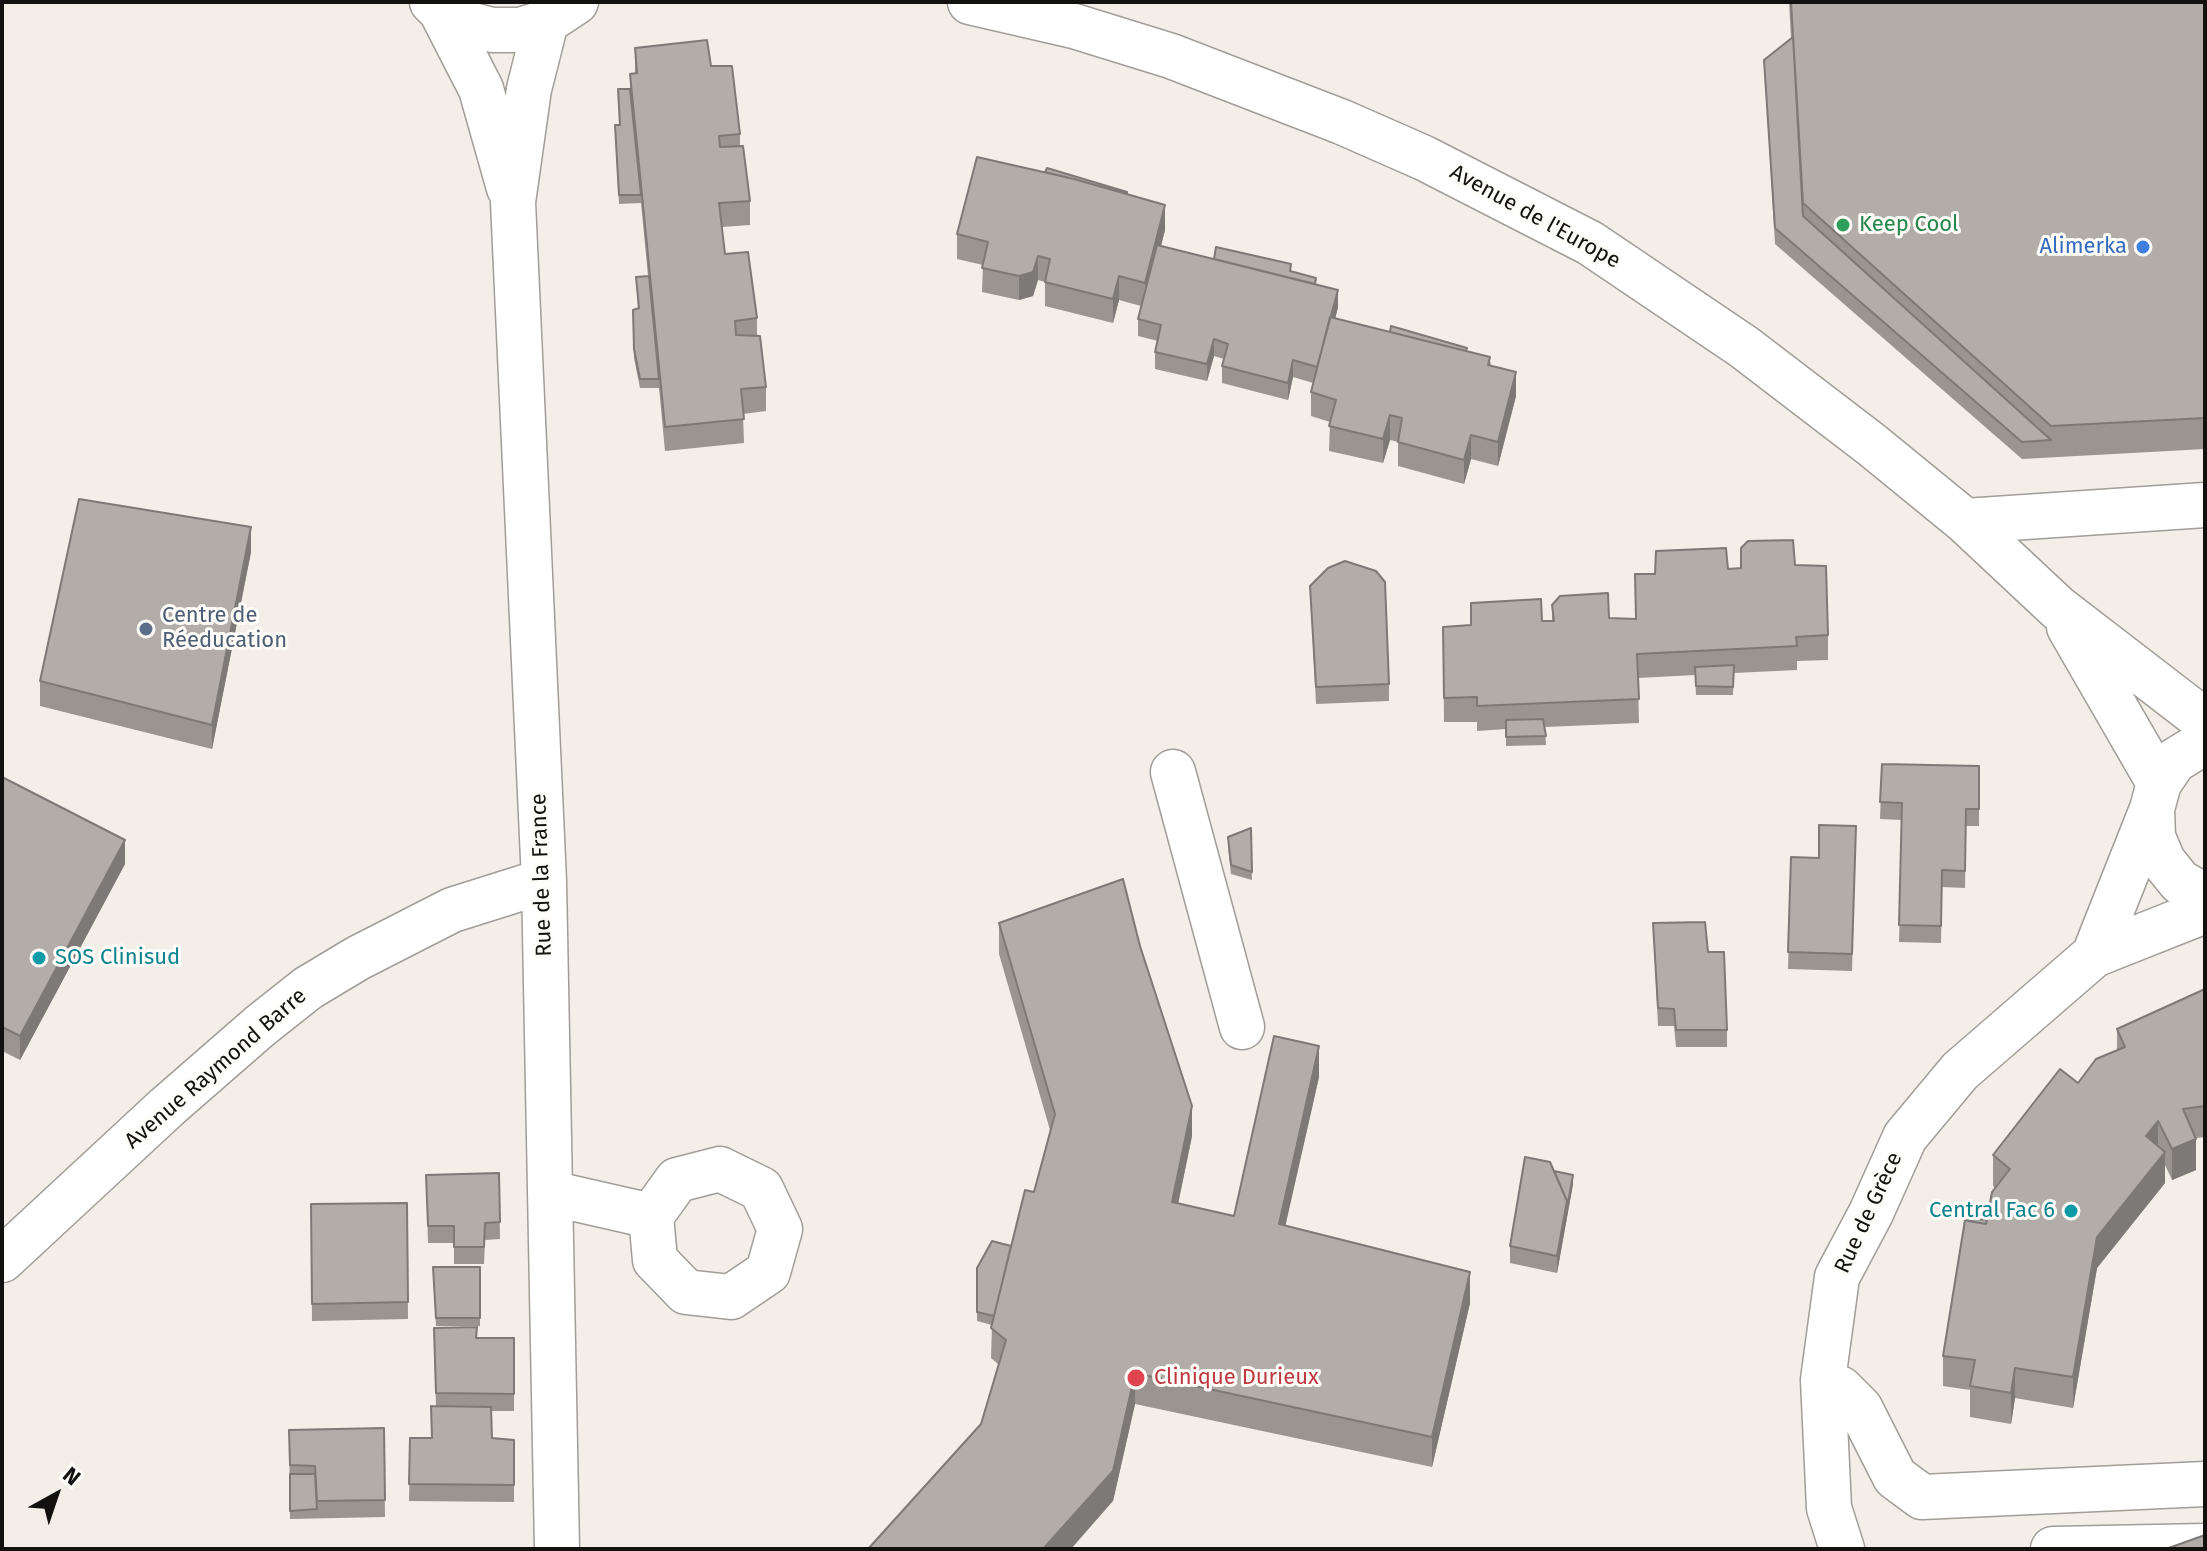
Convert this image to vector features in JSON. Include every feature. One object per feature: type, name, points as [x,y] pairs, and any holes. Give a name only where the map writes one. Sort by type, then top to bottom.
[{"type":"street","name":"Avenue de l'Europe","points":[[970,2],[1074,26],[1171,56],[1342,122],[1424,158],[1577,236],[1744,347],[1872,445],[1965,521],[2058,608],[2205,721]]},
{"type":"street","points":[[436,6],[465,23],[492,30],[520,30],[561,12]]},
{"type":"street","name":"Rue de la France","points":[[436,6],[481,89],[513,202]]},
{"type":"street","name":"Rue de la France","points":[[557,1549],[544,881],[513,202],[529,89],[561,12]]},
{"type":"street","points":[[1965,521],[2205,505]]},
{"type":"street","name":"Avenue de l'Europe","points":[[2058,608],[2155,796]]},
{"type":"street","points":[[2205,742],[2174,761],[2155,796],[2153,837],[2163,861],[2180,882],[2205,896]]},
{"type":"street","points":[[1173,772],[1242,1027]]},
{"type":"street","name":"Rue de Grèce","points":[[2094,955],[2155,796]]},
{"type":"street","name":"Avenue Raymond Barre","points":[[2,1260],[167,1107],[308,988],[358,958],[452,910],[544,881]]},
{"type":"street","name":"Rue de Grèce","points":[[1842,1549],[1829,1508],[1823,1380],[1837,1277],[1871,1213],[1905,1137],[1960,1071],[2094,955],[2205,911]]},
{"type":"street","points":[[550,1193],[651,1216]]},
{"type":"street","points":[[1823,1380],[1841,1389],[1860,1408],[1895,1477],[1922,1497],[2205,1484]]},
{"type":"street","points":[[2053,1549],[2205,1546]]},
{"type":"building","points":[[1791,2],[2205,2],[2205,418],[2051,426],[1803,203]]},
{"type":"building","points":[[1793,37],[1803,216],[2051,440],[2022,442],[1775,228],[1764,60]]},
{"type":"building","points":[[707,40],[711,66],[732,66],[740,134],[719,136],[720,147],[743,146],[750,201],[719,203],[725,254],[748,252],[757,318],[735,321],[736,335],[760,336],[766,387],[741,389],[744,419],[665,427],[630,74],[637,73],[635,48]]},
{"type":"building","points":[[618,89],[630,89],[641,195],[619,195],[615,125],[620,125]]},
{"type":"building","points":[[977,157],[1074,179],[1165,205],[1145,283],[1119,276],[1113,299],[1045,282],[1050,259],[1038,256],[1033,272],[1019,276],[982,268],[988,242],[957,234]]},
{"type":"building","points":[[1047,168],[1127,192],[1127,194],[1045,172]]},
{"type":"building","points":[[1157,245],[1338,290],[1317,367],[1293,360],[1288,383],[1222,366],[1228,344],[1214,339],[1207,364],[1155,352],[1161,325],[1138,319]]},
{"type":"building","points":[[1216,247],[1291,264],[1290,271],[1316,278],[1315,284],[1214,259]]},
{"type":"building","points":[[649,276],[659,379],[640,379],[634,349],[633,310],[639,308],[636,277]]},
{"type":"building","points":[[1330,317],[1490,357],[1488,365],[1516,372],[1498,442],[1471,435],[1464,460],[1398,442],[1402,418],[1390,415],[1383,439],[1329,426],[1336,400],[1311,392]]},
{"type":"building","points":[[1391,326],[1467,348],[1466,351],[1390,332]]},
{"type":"building","name":"Centre de Réeducation","points":[[79,499],[251,527],[212,725],[40,681]]},
{"type":"building","points":[[1793,540],[1795,565],[1826,566],[1828,635],[1796,637],[1797,646],[1637,654],[1639,699],[1477,706],[1477,697],[1444,698],[1443,627],[1471,625],[1471,603],[1541,599],[1542,621],[1554,621],[1552,605],[1560,596],[1608,593],[1609,618],[1636,619],[1635,574],[1655,574],[1656,551],[1726,548],[1728,569],[1741,568],[1741,548],[1748,541]]},
{"type":"building","points":[[1345,561],[1376,571],[1385,582],[1389,684],[1316,687],[1310,586],[1328,568]]},
{"type":"building","points":[[1734,665],[1733,687],[1696,686],[1695,667]]},
{"type":"building","points":[[1543,719],[1546,736],[1506,737],[1506,720]]},
{"type":"building","points":[[1882,764],[1979,766],[1979,809],[1966,809],[1965,871],[1942,870],[1941,926],[1899,925],[1902,803],[1880,802]]},
{"type":"building","name":"SOS Clinisud","points":[[2,777],[125,840],[20,1036],[2,1027]]},
{"type":"building","points":[[1819,825],[1856,826],[1852,954],[1788,952],[1791,857],[1819,858]]},
{"type":"building","points":[[1251,828],[1252,872],[1231,865],[1228,837]]},
{"type":"building","points":[[1123,879],[1140,946],[1192,1106],[1172,1202],[1234,1216],[1274,1036],[1319,1046],[1279,1224],[1470,1272],[1432,1437],[1135,1373],[1113,1471],[1043,1549],[868,1549],[981,1424],[1006,1340],[991,1328],[1025,1190],[1034,1192],[1055,1114],[999,923]]},
{"type":"building","points":[[1705,922],[1708,952],[1724,952],[1727,1030],[1676,1030],[1674,1009],[1658,1008],[1653,923]]},
{"type":"building","name":"Central Fac 6","points":[[2205,989],[2205,1106],[2183,1109],[2196,1139],[2172,1149],[2158,1121],[2146,1136],[2165,1152],[2097,1237],[2073,1377],[2015,1368],[2011,1393],[1970,1386],[1975,1360],[1943,1356],[1965,1220],[1986,1224],[1992,1192],[2010,1169],[1993,1155],[2060,1069],[2078,1083],[2096,1059],[2125,1047],[2117,1029]]},
{"type":"building","points":[[1525,1157],[1550,1162],[1567,1201],[1557,1256],[1510,1246]]},
{"type":"building","points":[[1554,1171],[1573,1175],[1567,1209],[1567,1201]]},
{"type":"building","points":[[499,1173],[500,1222],[485,1223],[484,1247],[454,1247],[454,1226],[428,1226],[426,1175]]},
{"type":"building","points":[[407,1203],[408,1302],[312,1304],[311,1204]]},
{"type":"building","points":[[1969,1218],[1987,1220],[1986,1224],[1968,1221]]},
{"type":"building","points":[[992,1241],[1011,1246],[994,1316],[977,1312],[977,1268]]},
{"type":"building","points":[[433,1267],[480,1267],[480,1318],[436,1318]]},
{"type":"building","points":[[477,1327],[476,1338],[514,1338],[514,1394],[436,1393],[434,1328]]},
{"type":"building","points":[[431,1406],[491,1407],[492,1438],[514,1440],[514,1485],[409,1484],[410,1438],[432,1438]]},
{"type":"building","points":[[384,1428],[385,1500],[317,1501],[315,1466],[290,1465],[289,1430]]},
{"type":"building","points":[[290,1474],[315,1474],[317,1509],[290,1511]]},
{"type":"building","points":[[2205,1535],[2205,1549],[2166,1549]]},
{"type":"place","name":"Keep Cool","points":[[1843,225]]},
{"type":"place","name":"Alimerka","points":[[2143,247]]},
{"type":"place","name":"Centre de Réeducation","points":[[146,629]]},
{"type":"place","name":"SOS Clinisud","points":[[39,958]]},
{"type":"place","name":"Central Fac 6","points":[[2071,1211]]},
{"type":"place","name":"Clinique Durieux","points":[[1136,1378]]}]
